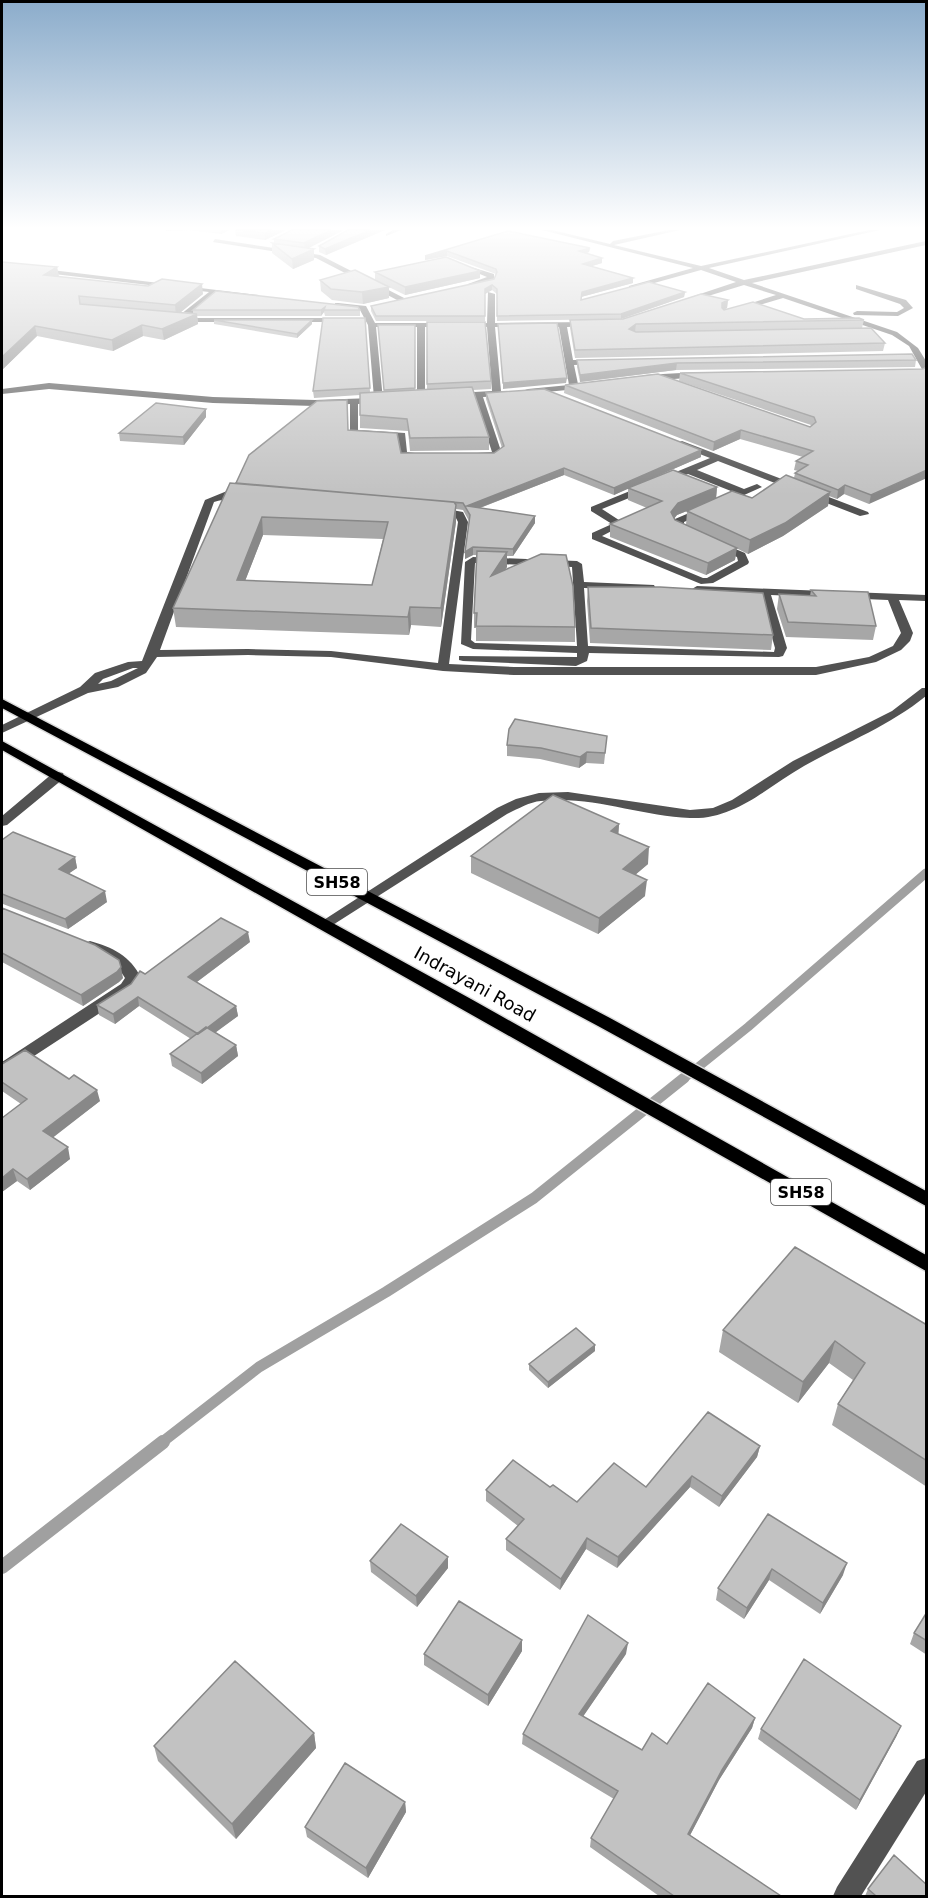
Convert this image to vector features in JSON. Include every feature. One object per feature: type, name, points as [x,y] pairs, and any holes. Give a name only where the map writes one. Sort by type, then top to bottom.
[{"type":"main road","name":"Indrayani Road","points":[[2,703],[673,1060],[927,1199]]},
{"type":"main road","name":"Indrayani Road","points":[[2,745],[630,1094],[927,1264]]},
{"type":"street","points":[[170,319],[456,325]]},
{"type":"street","points":[[369,319],[378,400]]},
{"type":"street","points":[[491,319],[497,394]]},
{"type":"street","points":[[850,319],[871,328]]},
{"type":"street","points":[[467,325],[602,324]]},
{"type":"street","points":[[837,324],[893,332],[906,338],[916,339]]},
{"type":"street","points":[[421,325],[422,402]]},
{"type":"street","points":[[563,325],[574,387]]},
{"type":"street","points":[[906,338],[920,355],[927,370],[915,371]]},
{"type":"street","points":[[909,355],[920,355]]},
{"type":"street","points":[[570,363],[605,362]]},
{"type":"street","points":[[632,380],[712,375]]},
{"type":"street","points":[[655,377],[677,385]]},
{"type":"street","points":[[458,405],[497,394],[597,384]]},
{"type":"street","points":[[2,392],[57,387],[213,400],[354,404],[388,403],[378,400],[354,404]]},
{"type":"street","points":[[544,390],[567,399]]},
{"type":"street","points":[[443,397],[479,400]]},
{"type":"street","points":[[410,402],[422,402],[432,398]]},
{"type":"street","points":[[471,456],[497,454],[479,400]]},
{"type":"street","points":[[306,410],[315,403]]},
{"type":"street","points":[[354,404],[353,433],[402,435],[402,455],[428,456]]},
{"type":"street","points":[[667,438],[864,514]]},
{"type":"street","points":[[718,458],[594,509],[620,524],[596,537],[704,582],[718,577],[745,560],[741,555],[679,528],[679,521],[757,487]]},
{"type":"street","points":[[688,470],[743,492]]},
{"type":"street","points":[[2,729],[84,690],[114,684],[142,671],[150,659],[210,500],[227,494],[251,495]]},
{"type":"street","points":[[428,510],[452,512],[463,518],[444,663]]},
{"type":"street","points":[[444,663],[576,662],[583,659],[583,650],[578,566],[574,563],[471,561],[465,642],[473,646],[583,650],[779,654],[781,648],[765,592]]},
{"type":"street","points":[[579,585],[660,588]]},
{"type":"street","points":[[684,589],[927,598]]},
{"type":"street","points":[[150,659],[248,652],[332,654],[514,671],[816,671],[872,660],[897,648],[904,641],[907,633],[892,597]]},
{"type":"street","points":[[323,925],[502,811],[520,802],[539,797],[568,796],[690,814],[714,812],[737,803],[798,764],[896,714],[922,694]]},
{"type":"street","points":[[2,822],[58,776]]},
{"type":"street","points":[[2,1069],[127,988],[133,978],[130,967],[116,956],[74,939]]},
{"type":"street","points":[[846,1896],[927,1770]]},
{"type":"building","points":[[2,319],[186,319],[162,329],[142,325],[112,340],[35,326],[2,357]]},
{"type":"building","points":[[323,319],[365,319],[370,388],[313,391]]},
{"type":"building","points":[[860,319],[864,320],[636,324],[629,329],[636,332],[871,328],[885,343],[575,350],[570,320]]},
{"type":"building","points":[[214,320],[312,320],[297,334]]},
{"type":"building","points":[[427,322],[485,322],[491,381],[427,384]]},
{"type":"building","points":[[557,323],[567,378],[503,383],[498,324]]},
{"type":"building","points":[[378,325],[415,325],[415,388],[384,390]]},
{"type":"building","points":[[912,354],[916,360],[677,363],[580,375],[577,360]]},
{"type":"building","points":[[927,367],[927,470],[871,495],[845,485],[838,490],[795,473],[808,465],[796,461],[813,451],[741,430],[714,442],[565,385],[658,374],[810,427],[816,422],[814,417],[680,373],[923,369]]},
{"type":"building","points":[[472,387],[489,437],[410,438],[407,419],[360,415],[360,393]]},
{"type":"building","points":[[544,389],[701,450],[614,488],[564,468],[467,506],[535,516],[513,549],[473,547],[465,552],[470,515],[463,503],[236,483],[249,455],[317,401],[347,400],[348,430],[397,433],[401,453],[494,453],[504,446],[486,393]]},
{"type":"building","points":[[156,403],[206,409],[183,437],[119,433]]},
{"type":"building","points":[[673,470],[717,487],[678,503],[671,512],[675,520],[737,548],[708,563],[610,524],[662,501],[628,488]]},
{"type":"building","points":[[786,475],[830,492],[785,523],[750,540],[687,511],[732,491],[752,498]]},
{"type":"building","points":[[230,483],[454,502],[456,505],[441,608],[410,607],[408,617],[173,608]],"holes":[[[262,517],[388,522],[372,585],[237,580]]]},
{"type":"building","points":[[477,551],[507,552],[491,576],[541,554],[566,555],[573,586],[575,627],[476,626],[477,613],[474,613]]},
{"type":"building","points":[[588,587],[660,587],[763,593],[773,635],[591,628]]},
{"type":"building","points":[[811,590],[868,592],[876,626],[788,622],[779,594],[816,596]]},
{"type":"building","points":[[515,719],[607,736],[605,753],[587,752],[580,757],[541,748],[507,745],[509,729]]},
{"type":"building","points":[[553,795],[619,824],[611,831],[649,847],[623,869],[647,880],[599,918],[471,856]]},
{"type":"building","points":[[13,832],[75,857],[59,869],[105,891],[65,919],[2,894],[2,840]]},
{"type":"building","points":[[2,908],[95,945],[119,960],[121,967],[117,972],[81,995],[2,953]]},
{"type":"building","points":[[221,918],[248,932],[188,977],[236,1006],[207,1028],[198,1034],[138,997],[113,1014],[97,1005],[131,984],[140,971],[145,974]]},
{"type":"building","points":[[206,1027],[236,1045],[201,1073],[170,1054]]},
{"type":"building","points":[[25,1050],[69,1079],[74,1075],[97,1090],[43,1131],[68,1147],[27,1179],[13,1169],[2,1178],[2,1118],[27,1099],[2,1082],[2,1064]]},
{"type":"building","points":[[795,1247],[927,1325],[927,1461],[838,1404],[865,1363],[835,1341],[803,1382],[723,1330]]},
{"type":"building","points":[[576,1328],[595,1345],[548,1382],[529,1364]]},
{"type":"building","points":[[708,1412],[760,1446],[722,1496],[692,1476],[618,1557],[587,1538],[561,1579],[506,1539],[524,1519],[486,1490],[513,1460],[550,1487],[553,1485],[577,1502],[614,1463],[646,1487]]},
{"type":"building","points":[[768,1514],[847,1563],[823,1603],[772,1569],[747,1608],[718,1588]]},
{"type":"building","points":[[401,1524],[448,1557],[416,1596],[370,1561]]},
{"type":"building","points":[[459,1601],[522,1640],[488,1695],[424,1654]]},
{"type":"building","points":[[927,1612],[927,1641],[914,1633]]},
{"type":"building","points":[[588,1615],[628,1643],[579,1714],[642,1750],[652,1733],[667,1744],[708,1683],[755,1718],[722,1770],[688,1834],[781,1896],[674,1896],[591,1838],[618,1791],[523,1734]]},
{"type":"building","points":[[804,1659],[901,1726],[860,1800],[761,1729]]},
{"type":"building","points":[[235,1661],[314,1733],[232,1824],[154,1746]]},
{"type":"building","points":[[345,1763],[405,1802],[366,1868],[305,1827]]},
{"type":"building","points":[[894,1855],[927,1885],[927,1896],[875,1896],[868,1889]]},
{"type":"waterway","points":[[682,1080],[748,1027],[926,873]]},
{"type":"waterway","points":[[161,1443],[259,1367],[386,1292],[534,1198],[684,1078]]},
{"type":"waterway","points":[[2,1567],[163,1442]]}]
